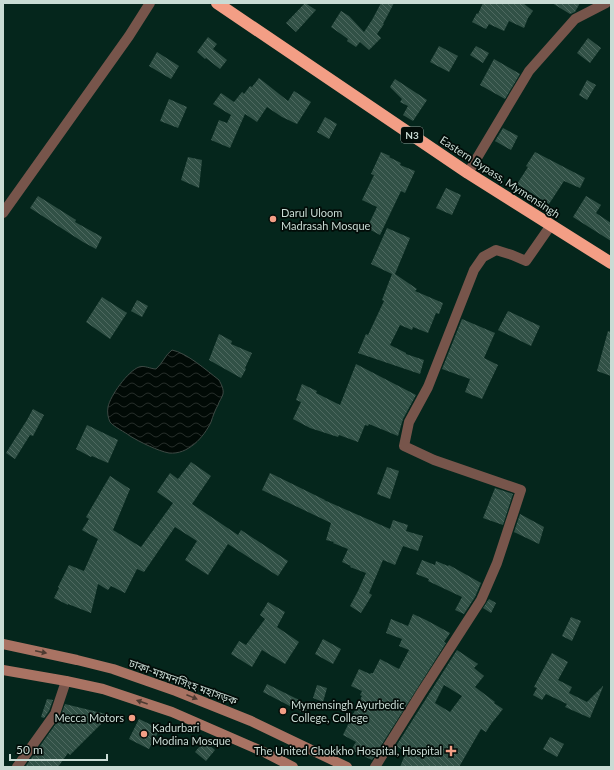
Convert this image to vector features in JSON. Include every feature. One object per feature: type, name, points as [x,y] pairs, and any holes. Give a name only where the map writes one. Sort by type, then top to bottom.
[{"type":"highway","name":"Eastern Bypass, Mymensingh","points":[[217,3],[468,173],[611,263]]},
{"type":"main road","name":"ঢাকা-ময়মনসিংহ মহাসড়ক","points":[[3,644],[113,669],[176,691],[251,720],[347,767]]},
{"type":"main road","points":[[3,670],[103,689],[172,712],[266,753],[293,767]]},
{"type":"street","points":[[3,213],[129,36],[150,3]]},
{"type":"street","points":[[468,173],[529,71],[575,19],[606,3]]},
{"type":"street","points":[[375,767],[482,600],[497,563],[521,490],[434,460],[404,446],[409,422],[428,387],[474,270],[483,256],[496,250],[526,261],[551,225]]},
{"type":"street","points":[[17,767],[54,714],[66,681]]},
{"type":"water","points":[[172,350],[190,358],[219,380],[223,392],[211,422],[200,439],[189,448],[176,453],[169,453],[160,450],[130,436],[112,424],[108,417],[109,402],[120,384],[130,373],[139,367],[156,369]]},
{"type":"building","points":[[305,3],[316,10],[296,32],[286,23]]},
{"type":"building","points":[[381,3],[394,3],[384,24],[377,34],[381,38],[369,50],[360,42],[356,47],[347,41],[348,39],[331,27],[341,11],[349,16],[364,32]]},
{"type":"building","points":[[483,3],[523,3],[533,11],[524,28],[509,21],[504,31],[489,24],[486,29],[472,22]]},
{"type":"building","points":[[552,3],[580,3],[575,12],[570,14]]},
{"type":"building","points":[[208,37],[217,44],[213,49],[227,60],[220,69],[197,52]]},
{"type":"building","points":[[588,38],[601,48],[590,63],[577,53]]},
{"type":"building","points":[[439,46],[458,56],[449,72],[430,62]]},
{"type":"building","points":[[476,46],[489,53],[483,63],[470,55]]},
{"type":"building","points":[[157,52],[179,66],[171,79],[149,66]]},
{"type":"building","points":[[494,59],[520,74],[505,99],[480,85]]},
{"type":"building","points":[[259,78],[288,101],[294,91],[311,102],[297,124],[282,117],[267,107],[257,122],[245,114],[230,148],[211,140],[219,120],[227,123],[231,115],[213,104],[221,93],[234,102],[242,92],[244,94]]},
{"type":"building","points":[[395,79],[427,100],[413,121],[403,115],[408,106],[400,102],[402,99],[390,87]]},
{"type":"building","points":[[587,80],[596,85],[587,100],[579,95]]},
{"type":"building","points":[[169,99],[187,107],[178,128],[160,121]]},
{"type":"building","points":[[325,117],[337,124],[329,139],[317,132]]},
{"type":"building","points":[[503,128],[518,136],[511,150],[495,141]]},
{"type":"building","points":[[381,152],[401,163],[400,165],[415,171],[405,193],[401,191],[380,235],[367,228],[377,207],[362,200],[374,175],[371,174]]},
{"type":"building","points":[[535,152],[585,178],[580,188],[564,181],[549,204],[517,184],[528,167],[526,166]]},
{"type":"building","points":[[188,157],[202,160],[199,188],[181,180]]},
{"type":"building","points":[[446,188],[461,195],[452,215],[436,208]]},
{"type":"building","points":[[38,196],[76,220],[75,222],[102,237],[96,249],[30,208]]},
{"type":"building","points":[[586,196],[601,205],[596,213],[611,223],[611,241],[573,217]]},
{"type":"building","points":[[387,228],[410,238],[395,274],[417,289],[415,291],[443,303],[439,314],[436,313],[428,333],[413,327],[412,330],[400,325],[390,345],[406,354],[424,360],[420,374],[358,353],[366,334],[368,335],[384,301],[382,300],[392,274],[371,264]]},
{"type":"building","points":[[102,297],[127,313],[110,339],[86,322]]},
{"type":"building","points":[[137,300],[148,306],[142,317],[131,311]]},
{"type":"building","points":[[508,311],[540,326],[531,346],[498,330]]},
{"type":"building","points":[[462,319],[495,333],[484,358],[498,365],[482,399],[465,392],[470,379],[442,369]]},
{"type":"building","points":[[608,331],[611,332],[611,376],[597,371]]},
{"type":"building","points":[[219,334],[232,341],[231,344],[252,353],[241,378],[209,360]]},
{"type":"building","points":[[356,364],[416,395],[403,419],[398,436],[369,424],[368,426],[365,425],[358,442],[339,435],[338,437],[310,428],[293,419],[301,402],[296,400],[302,384],[340,405]]},
{"type":"building","points":[[33,409],[44,415],[33,436],[30,435],[15,459],[6,453]]},
{"type":"building","points":[[87,425],[118,440],[108,463],[92,456],[91,457],[76,449]]},
{"type":"building","points":[[191,462],[211,476],[192,504],[238,535],[241,530],[288,561],[278,576],[228,544],[208,575],[185,560],[197,541],[175,527],[144,572],[137,569],[125,593],[111,586],[108,590],[98,584],[91,613],[68,605],[54,598],[69,565],[84,571],[98,539],[82,530],[89,519],[86,517],[110,476],[130,489],[113,530],[141,547],[173,503],[157,492],[170,473],[178,479]]},
{"type":"building","points":[[387,467],[399,471],[390,499],[377,494]]},
{"type":"building","points":[[270,473],[324,500],[390,529],[393,520],[408,525],[406,531],[423,536],[418,551],[403,546],[395,565],[383,560],[369,593],[372,595],[361,613],[350,606],[366,573],[350,567],[351,566],[342,562],[348,549],[326,540],[331,523],[262,490]]},
{"type":"building","points":[[495,488],[513,494],[503,525],[483,518]]},
{"type":"building","points":[[520,514],[544,527],[539,544],[514,532]]},
{"type":"building","points":[[422,560],[435,565],[436,561],[448,566],[449,565],[481,583],[475,597],[464,614],[455,610],[462,597],[428,581],[429,579],[416,574]]},
{"type":"building","points":[[489,599],[496,603],[491,613],[483,608]]},
{"type":"building","points":[[268,602],[285,612],[277,627],[299,642],[285,664],[262,650],[252,667],[231,654],[239,641],[246,645],[265,619],[260,615]]},
{"type":"building","points":[[413,614],[450,633],[444,642],[446,643],[372,760],[351,750],[356,742],[343,735],[362,696],[360,695],[362,691],[351,686],[359,669],[370,674],[373,673],[380,659],[399,669],[409,650],[399,646],[402,639],[386,633],[391,619],[408,626]]},
{"type":"building","points":[[571,617],[581,621],[572,641],[562,636]]},
{"type":"building","points":[[323,639],[341,649],[333,664],[315,654]]},
{"type":"building","points":[[457,650],[478,664],[474,668],[484,676],[475,687],[503,709],[486,732],[481,729],[459,767],[400,767],[406,752],[396,746]],"holes":[[[444,685],[462,696],[450,712],[435,703]]]},
{"type":"building","points":[[552,653],[568,662],[558,680],[572,687],[569,693],[587,702],[603,686],[590,718],[565,707],[567,704],[546,694],[542,700],[533,695],[537,688],[534,687]]},
{"type":"building","points":[[267,684],[309,705],[305,714],[263,692]]},
{"type":"building","points":[[317,685],[327,688],[323,702],[313,698]]},
{"type":"building","points":[[47,699],[53,700],[49,711],[44,718],[41,717]]},
{"type":"building","points":[[65,704],[110,715],[70,755],[68,753],[58,767],[25,767],[60,718]]},
{"type":"building","name":"Kadurbari Modina Mosque","points":[[139,719],[160,729],[149,749],[129,739]]},
{"type":"building","points":[[550,737],[564,744],[557,757],[543,749]]},
{"type":"building","points":[[204,741],[215,750],[206,761],[195,752]]},
{"type":"place","name":"Darul Uloom Madrasah Mosque","points":[[273,219]]},
{"type":"place","name":"Mymensingh Ayurbedic College, College","points":[[283,711]]},
{"type":"place","name":"Mecca Motors","points":[[132,718]]},
{"type":"place","name":"Kadurbari Modina Mosque","points":[[144,734]]},
{"type":"place","name":"The United Chokkho Hospital, Hospital","points":[[451,751]]}]
